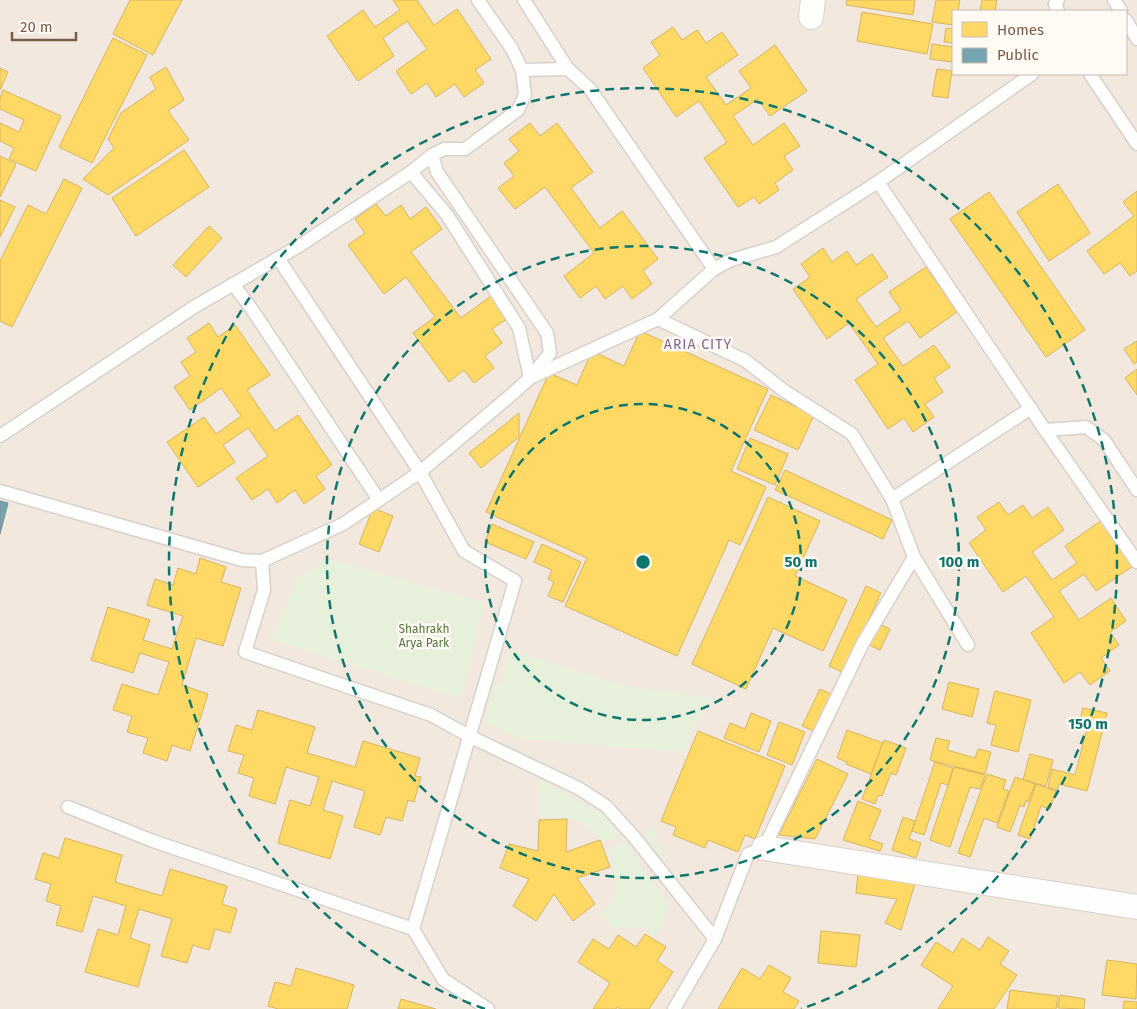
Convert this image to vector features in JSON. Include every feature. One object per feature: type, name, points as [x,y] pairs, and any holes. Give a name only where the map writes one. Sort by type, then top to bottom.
[{"type":"street","points":[[764,848],[1137,907]]},
{"type":"lane","points":[[0,436],[194,306],[298,246],[411,172],[432,155],[444,149],[465,149],[518,110],[525,95],[522,70],[512,48],[478,0]]},
{"type":"lane","points":[[524,0],[568,69],[590,90],[714,269]]},
{"type":"lane","points":[[1127,22],[1137,39]]},
{"type":"lane","points":[[522,70],[568,69]]},
{"type":"lane","points":[[530,378],[658,319],[714,269],[731,260],[776,247],[878,182],[1031,75]]},
{"type":"lane","points":[[1091,75],[1137,144]]},
{"type":"lane","points":[[0,491],[242,560],[262,561],[344,524],[420,472],[530,378],[550,353],[547,334],[437,172],[432,155]]},
{"type":"lane","points":[[411,172],[447,215],[519,328],[530,378]]},
{"type":"lane","points":[[878,182],[1045,430],[1137,562]]},
{"type":"lane","points":[[278,258],[420,472],[464,551],[515,581],[413,929]]},
{"type":"lane","points":[[233,284],[257,316],[379,500]]},
{"type":"lane","points":[[658,319],[746,361],[783,390],[852,434],[892,499],[914,556],[968,645]]},
{"type":"lane","points":[[892,499],[1031,408]]},
{"type":"lane","points":[[1045,430],[1086,427],[1104,440],[1137,490]]},
{"type":"lane","points":[[674,1009],[715,939],[748,854],[764,848],[863,644],[914,556]]},
{"type":"lane","points":[[262,561],[264,590],[245,652],[431,715],[469,736],[580,789],[606,806],[635,838],[715,939]]},
{"type":"lane","points":[[68,807],[153,841],[413,929],[443,979],[488,1009]]},
{"type":"shaded area","points":[[0,0],[1137,0],[1137,1009],[0,1009]]},
{"type":"green space","name":"Shahrakh Arya Park","points":[[328,559],[485,603],[460,698],[271,640],[295,581]]},
{"type":"green space","points":[[510,650],[625,686],[712,698],[692,730],[685,752],[520,739],[484,722],[494,683],[501,686]]},
{"type":"green space","points":[[538,779],[604,815],[619,836],[603,842],[583,824],[569,818],[541,818]]},
{"type":"green space","points":[[654,828],[665,863],[644,834]]},
{"type":"green space","points":[[625,842],[668,906],[655,938],[645,927],[613,929],[600,915],[612,900],[616,885],[607,851]]},
{"type":"building: Homes","points":[[130,0],[182,0],[153,55],[113,34]]},
{"type":"building: Homes","points":[[393,0],[417,0],[434,25],[457,9],[491,59],[475,70],[484,83],[464,97],[455,84],[436,97],[427,83],[411,94],[396,71],[427,49],[407,21],[383,38],[394,56],[358,81],[327,36],[363,10],[375,27],[400,10]]},
{"type":"building: Homes","points":[[847,0],[915,0],[913,15],[846,5]]},
{"type":"building: Homes","points":[[936,0],[960,0],[958,10],[952,10],[952,25],[932,22]]},
{"type":"building: Homes","points":[[982,0],[997,0],[995,10],[980,10]]},
{"type":"building: Homes","points":[[862,12],[933,24],[927,54],[857,41]]},
{"type":"building: Homes","points":[[673,27],[682,40],[697,30],[706,43],[722,32],[738,55],[706,77],[726,105],[751,88],[739,71],[775,45],[807,91],[770,116],[758,99],[733,116],[753,145],[784,123],[800,146],[784,156],[793,170],[775,183],[779,190],[759,204],[754,197],[738,207],[704,158],[727,142],[699,101],[676,117],[643,68],[660,55],[651,42]]},
{"type":"building: Homes","points":[[946,28],[952,29],[952,43],[944,42]]},
{"type":"building: Homes","points":[[113,38],[147,55],[92,163],[59,147]]},
{"type":"building: Homes","points":[[932,44],[952,47],[952,62],[930,59]]},
{"type":"building: Homes","points":[[166,67],[184,100],[168,111],[189,140],[108,195],[83,179],[114,148],[108,139],[121,113],[156,89],[150,77]]},
{"type":"building: Homes","points":[[0,68],[8,72],[0,90]]},
{"type":"building: Homes","points":[[937,69],[952,71],[948,98],[932,96]]},
{"type":"building: Homes","points":[[3,90],[61,116],[36,171],[9,159],[14,148],[0,141],[0,123],[19,132],[24,120],[0,109],[0,98]]},
{"type":"building: Homes","points":[[530,123],[540,136],[557,123],[593,172],[571,188],[600,228],[622,211],[658,259],[643,271],[652,284],[632,299],[623,286],[605,299],[596,286],[580,298],[564,276],[594,253],[545,187],[515,209],[498,188],[514,176],[504,163],[519,151],[509,139]]},
{"type":"building: Homes","points":[[184,150],[209,187],[136,236],[112,198]]},
{"type":"building: Homes","points":[[0,156],[16,164],[0,197]]},
{"type":"building: Homes","points":[[64,179],[82,188],[12,327],[0,321],[0,261],[28,205],[46,214]]},
{"type":"building: Homes","points":[[1058,184],[1090,233],[1049,261],[1017,212]]},
{"type":"building: Homes","points":[[1137,191],[1137,271],[1130,276],[1120,263],[1104,274],[1087,251],[1134,216],[1123,202]]},
{"type":"building: Homes","points":[[989,192],[1085,330],[1046,357],[950,219]]},
{"type":"building: Homes","points":[[0,200],[15,207],[0,237]]},
{"type":"building: Homes","points":[[376,204],[386,216],[401,205],[410,219],[426,207],[442,229],[411,252],[461,318],[491,296],[508,318],[492,329],[502,343],[485,356],[494,368],[474,383],[464,370],[449,382],[413,333],[435,317],[406,277],[384,294],[348,245],[365,233],[355,219]]},
{"type":"building: Homes","points":[[209,226],[222,238],[186,277],[173,265]]},
{"type":"building: Homes","points":[[823,248],[832,262],[847,251],[856,265],[872,254],[888,277],[856,299],[876,327],[901,310],[889,292],[926,267],[957,312],[920,338],[908,321],[883,338],[903,366],[934,345],[950,367],[934,378],[943,392],[925,404],[934,417],[913,432],[904,418],[888,429],[855,380],[878,364],[849,323],[827,339],[793,289],[810,277],[801,264]]},
{"type":"building: Homes","points":[[209,323],[218,337],[235,325],[270,375],[247,390],[275,431],[298,415],[332,465],[316,476],[325,489],[304,504],[295,490],[277,503],[268,489],[252,500],[236,478],[268,456],[248,428],[223,445],[235,462],[198,487],[167,442],[204,417],[216,434],[241,416],[221,388],[190,410],[174,387],[190,376],[181,362],[196,352],[187,338]]},
{"type":"building: Homes","points":[[640,331],[768,389],[731,471],[766,487],[740,545],[729,540],[677,656],[565,606],[587,558],[486,512],[549,373],[577,385],[592,351],[624,366]]},
{"type":"building: Homes","points":[[1137,341],[1137,362],[1134,364],[1124,349]]},
{"type":"building: Homes","points":[[1137,369],[1137,395],[1125,378]]},
{"type":"building: Homes","points":[[771,395],[814,415],[798,450],[754,430]]},
{"type":"building: Homes","points":[[519,413],[519,437],[481,468],[469,453]]},
{"type":"building: Homes","points":[[750,438],[788,454],[775,485],[737,469]]},
{"type":"building: Homes","points":[[785,470],[892,520],[883,539],[775,490]]},
{"type":"building: Homes","points":[[768,497],[820,521],[795,576],[847,600],[823,651],[773,628],[746,689],[692,664]]},
{"type":"building: Homes","points":[[999,502],[1008,515],[1023,505],[1032,518],[1048,507],[1064,530],[1032,552],[1052,580],[1077,563],[1065,546],[1102,520],[1133,566],[1096,591],[1084,574],[1059,591],[1079,620],[1111,598],[1126,621],[1110,632],[1119,645],[1101,658],[1110,671],[1090,685],[1080,672],[1064,683],[1031,633],[1054,617],[1026,576],[1003,592],[969,543],[986,530],[977,517]]},
{"type":"building: Homes","points":[[373,508],[393,516],[379,552],[359,544]]},
{"type":"building: Homes","points":[[492,524],[534,542],[526,559],[485,542]]},
{"type":"building: Homes","points":[[542,544],[581,562],[563,602],[548,596],[554,582],[548,579],[552,570],[534,562]]},
{"type":"building: Homes","points":[[200,558],[226,567],[221,582],[241,588],[223,646],[196,638],[182,685],[208,694],[190,751],[172,745],[167,761],[143,753],[148,738],[127,732],[132,716],[113,710],[122,684],[158,695],[169,662],[140,653],[133,673],[91,660],[108,607],[150,620],[143,640],[172,649],[183,616],[147,605],[155,579],[173,585],[178,568],[196,574]]},
{"type":"building: Homes","points":[[866,586],[881,593],[844,673],[829,666]]},
{"type":"building: Homes","points":[[877,623],[890,629],[880,650],[867,644]]},
{"type":"building: Homes","points":[[949,682],[979,689],[972,717],[942,709]]},
{"type":"building: Homes","points":[[820,689],[833,695],[816,732],[802,726]]},
{"type":"building: Homes","points":[[995,691],[1031,700],[1018,752],[991,745],[996,725],[987,723]]},
{"type":"building: Homes","points":[[1083,708],[1107,713],[1087,791],[1059,784],[1057,790],[1048,787],[1052,769],[1075,775],[1088,725],[1079,723]]},
{"type":"building: Homes","points":[[258,710],[315,727],[307,753],[355,767],[363,741],[420,758],[415,776],[421,777],[414,802],[408,800],[402,821],[386,817],[380,835],[354,827],[365,791],[332,781],[323,810],[343,816],[330,859],[278,843],[290,800],[310,806],[319,777],[286,767],[275,804],[249,796],[254,778],[238,773],[244,755],[228,751],[236,725],[252,730]]},
{"type":"building: Homes","points":[[751,713],[771,721],[759,752],[724,738],[730,723],[745,729]]},
{"type":"building: Homes","points":[[779,722],[805,732],[792,765],[767,755]]},
{"type":"building: Homes","points":[[847,730],[883,743],[871,774],[846,764],[847,762],[837,758]]},
{"type":"building: Homes","points":[[698,731],[785,766],[755,839],[745,835],[738,852],[708,840],[705,848],[673,835],[676,827],[661,821]]},
{"type":"building: Homes","points":[[936,738],[950,741],[947,750],[975,758],[978,749],[991,752],[985,774],[930,760]]},
{"type":"building: Homes","points":[[884,740],[906,748],[896,775],[891,773],[882,796],[878,795],[875,804],[862,799]]},
{"type":"building: Homes","points":[[1030,754],[1053,760],[1046,786],[1023,780]]},
{"type":"building: Homes","points":[[817,759],[848,774],[815,839],[779,835]]},
{"type":"building: Homes","points":[[935,762],[953,768],[948,785],[941,783],[924,835],[912,831]]},
{"type":"building: Homes","points":[[954,767],[985,775],[980,789],[970,787],[950,847],[930,840]]},
{"type":"building: Homes","points":[[987,774],[1006,780],[1003,789],[1009,791],[997,823],[984,818],[970,857],[958,853]]},
{"type":"building: Homes","points":[[1015,777],[1035,784],[1028,802],[1026,800],[1024,807],[1020,805],[1010,832],[997,827]]},
{"type":"building: Homes","points":[[1036,784],[1056,791],[1050,809],[1041,806],[1030,839],[1018,835]]},
{"type":"building: Homes","points":[[858,801],[881,810],[869,839],[883,844],[880,851],[843,840]]},
{"type":"building: Homes","points":[[903,817],[915,821],[909,839],[921,843],[916,858],[892,850]]},
{"type":"building: Homes","points":[[567,819],[566,852],[600,840],[610,867],[577,878],[595,904],[573,921],[554,894],[536,921],[513,906],[529,879],[500,868],[509,844],[538,851],[539,820]]},
{"type":"building: Homes","points":[[65,838],[122,855],[115,882],[162,896],[170,869],[227,886],[222,904],[237,909],[230,933],[215,929],[209,950],[193,945],[187,963],[161,956],[172,919],[139,909],[130,938],[150,945],[138,987],[85,972],[98,929],[118,935],[126,906],[93,896],[82,932],[56,925],[61,906],[46,901],[51,884],[35,879],[43,853],[59,858]]},
{"type":"building: Homes","points":[[858,873],[916,880],[901,930],[885,923],[897,899],[856,893]]},
{"type":"building: Homes","points":[[821,931],[860,935],[856,967],[818,963]]},
{"type":"building: Homes","points":[[645,934],[666,947],[657,961],[673,972],[649,1009],[620,1009],[617,1007],[616,1009],[593,1009],[610,983],[578,962],[593,939],[609,949],[618,935],[636,947]]},
{"type":"building: Homes","points":[[988,937],[1009,951],[1000,964],[1017,975],[994,1009],[938,1009],[953,986],[921,965],[936,942],[953,953],[962,938],[980,950]]},
{"type":"building: Homes","points":[[1107,960],[1137,964],[1136,999],[1102,995]]},
{"type":"building: Homes","points":[[769,965],[791,978],[783,992],[799,1001],[794,1009],[718,1009],[742,968],[760,979]]},
{"type":"building: Homes","points":[[296,968],[354,985],[347,1009],[278,1009],[268,1006],[275,982],[291,986]]},
{"type":"building: Homes","points":[[1010,990],[1058,996],[1056,1009],[1007,1009]]},
{"type":"building: Homes","points":[[1060,995],[1085,999],[1084,1009],[1058,1008]]},
{"type":"building: Homes","points":[[401,999],[436,1009],[398,1009]]},
{"type":"building: Homes","points":[[1124,1001],[1137,1002],[1137,1009],[1123,1009]]},
{"type":"building: Public","points":[[0,501],[8,503],[0,534]]},
{"type":"district","name":"ARIA CITY","points":[[698,344]]}]
